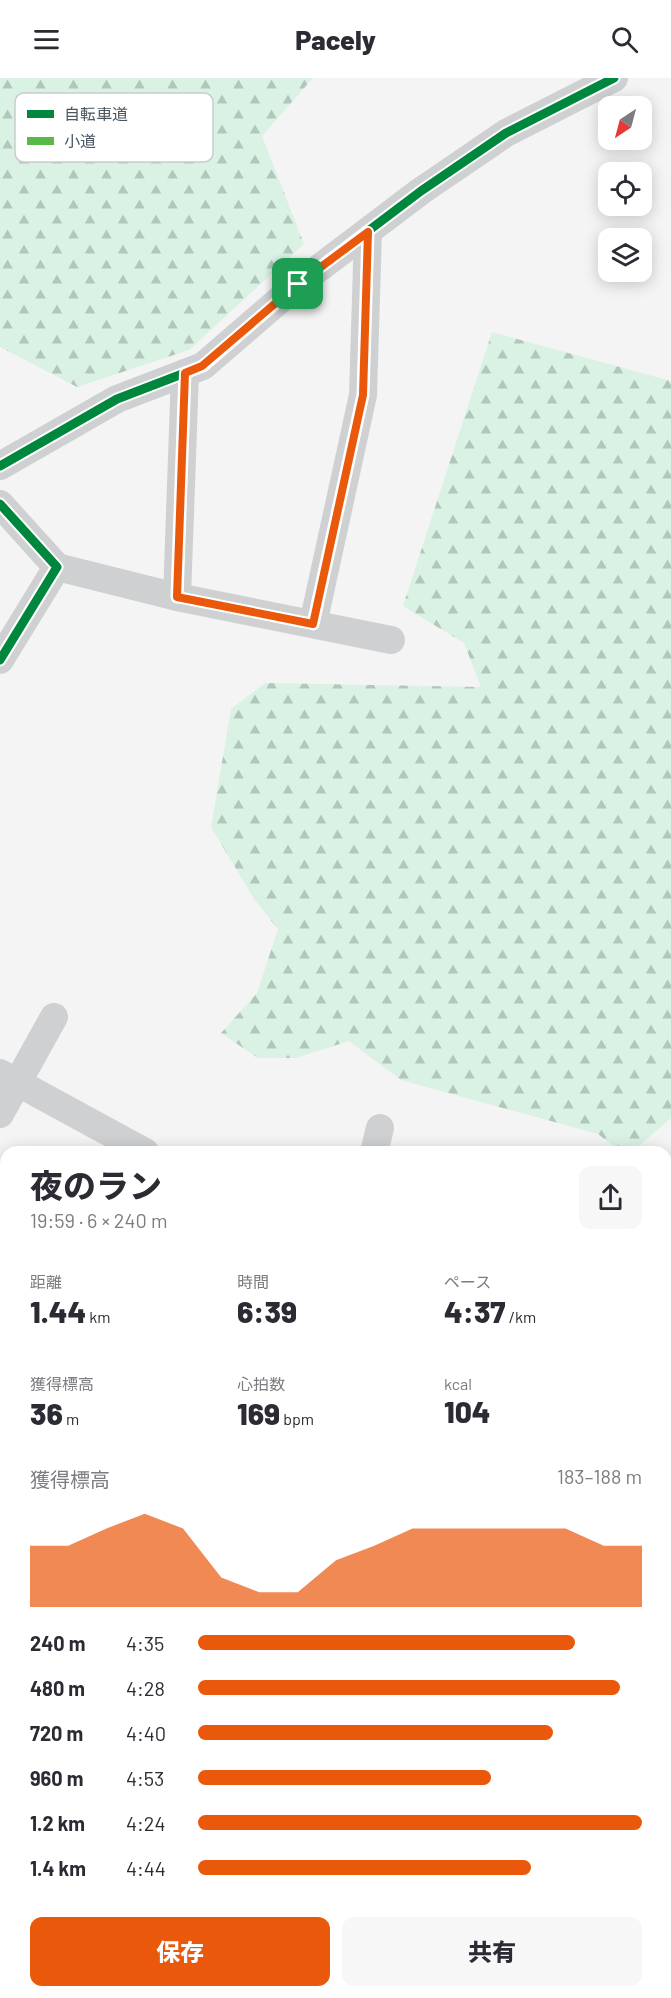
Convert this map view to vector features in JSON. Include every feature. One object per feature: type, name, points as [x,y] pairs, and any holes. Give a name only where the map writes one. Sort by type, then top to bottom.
[{"type":"street","points":[[0,466],[117,399],[202,366],[298,284],[422,191],[506,133],[614,78]]},
{"type":"street","points":[[313,624],[363,395],[368,232]]},
{"type":"street","points":[[177,597],[185,373]]},
{"type":"street","points":[[0,504],[57,567],[177,597],[391,640]]},
{"type":"street","points":[[0,660],[57,567]]},
{"type":"street","points":[[0,1114],[9,1078],[54,1017]]},
{"type":"street","points":[[9,1078],[134,1146]]},
{"type":"green space","points":[[0,78],[313,78],[262,136],[304,244],[189,350],[77,387],[0,347]]},
{"type":"green space","points":[[492,332],[671,381],[671,1118],[639,1146],[613,1146],[598,1134],[401,1080],[349,1041],[296,1058],[258,1058],[221,1033],[257,993],[278,929],[254,899],[211,827],[231,709],[265,683],[481,687],[464,643],[403,606]]},
{"type":"cycle path","points":[[0,466],[117,399],[203,366],[298,284],[421,191],[506,133],[614,78]]},
{"type":"cycle path","points":[[313,624],[363,395],[368,232]]},
{"type":"cycle path","points":[[177,597],[185,373]]},
{"type":"cycle path","points":[[0,504],[57,567],[0,660]]},
{"type":"route","points":[[368,232],[363,395],[313,624],[177,597],[185,373],[202,366],[298,284],[368,232]]}]
